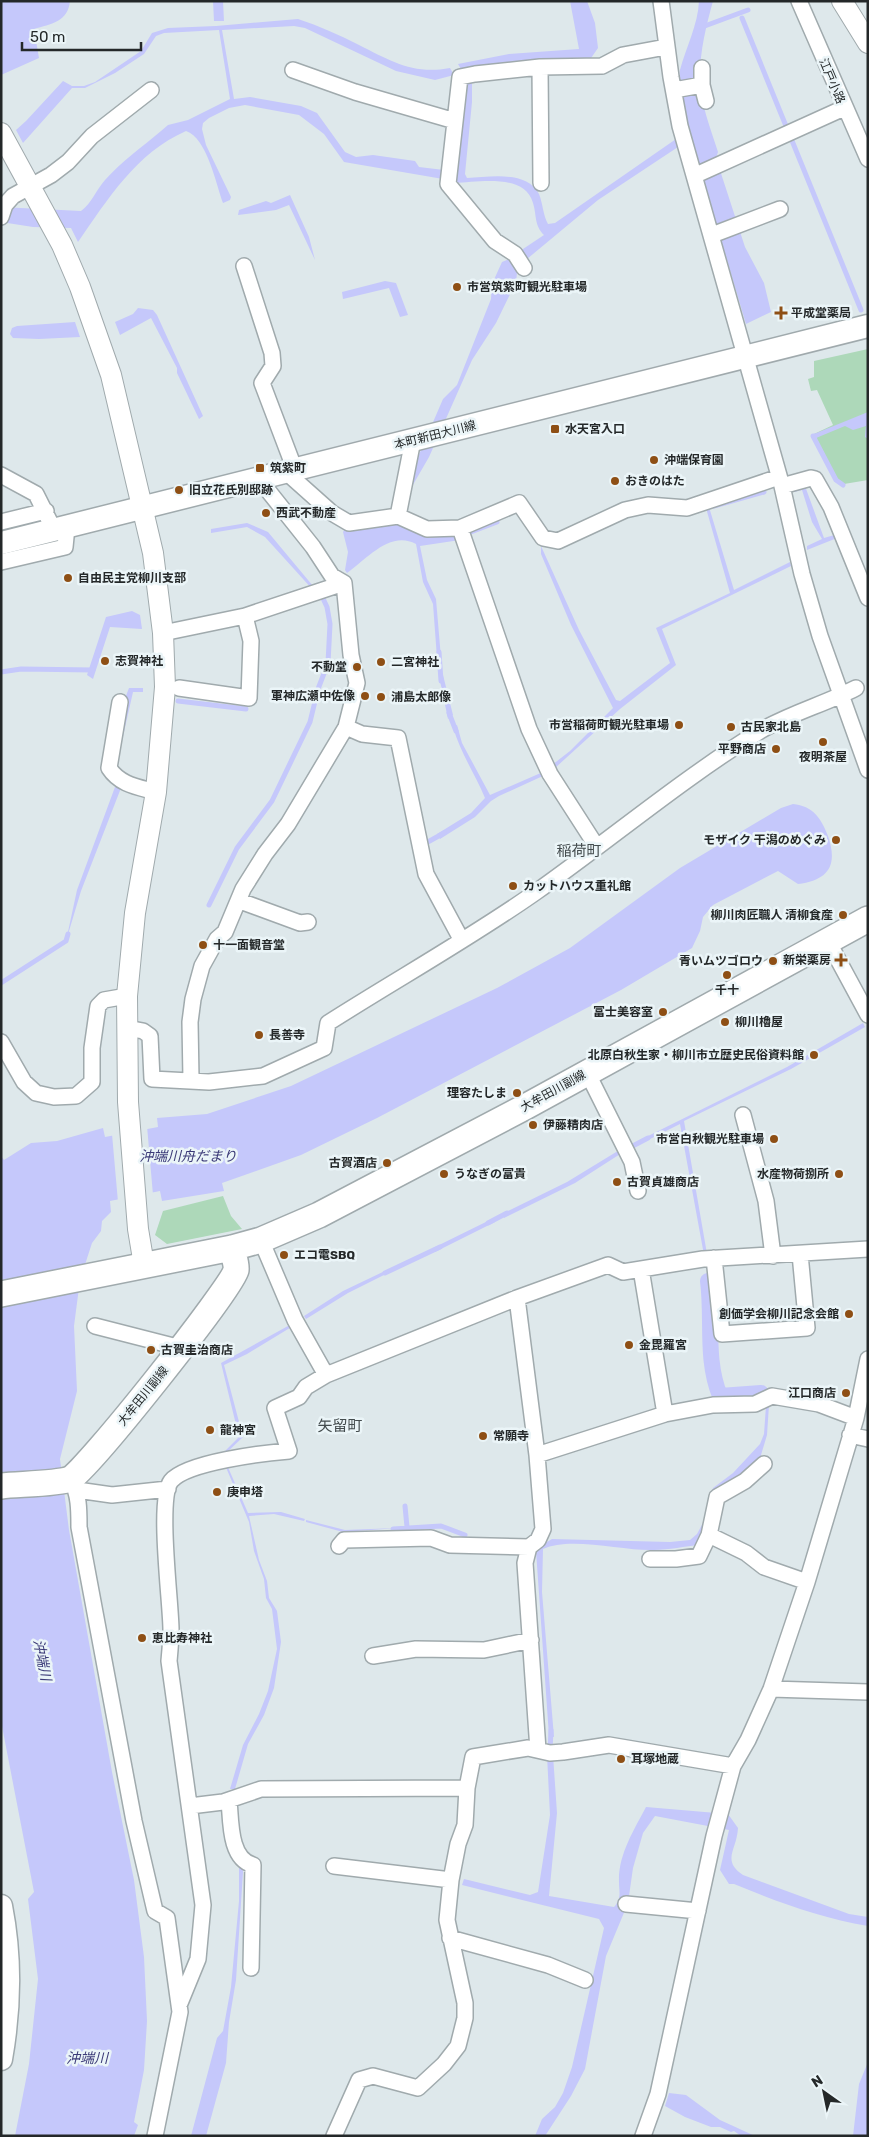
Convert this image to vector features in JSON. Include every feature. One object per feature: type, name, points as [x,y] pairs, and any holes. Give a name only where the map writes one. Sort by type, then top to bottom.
[{"type":"main road","name":"本町新田大川線","points":[[1,543],[55,523],[142,507],[291,471],[868,326]]},
{"type":"main road","name":"大牟田川副線","points":[[1,1294],[118,1269],[232,1248],[261,1240],[319,1216],[868,919]]},
{"type":"main road","name":"大牟田川副線","points":[[74,1484],[228,1286],[236,1270],[232,1248]]},
{"type":"main road","points":[[1,1486],[74,1484]]},
{"type":"main road","points":[[1,1906],[8,1966],[8,2002],[1,2059]]},
{"type":"street","points":[[661,1],[666,47],[677,90],[680,126],[699,174],[780,481],[802,574],[820,636],[868,770]]},
{"type":"street","name":"江戸小路","points":[[799,1],[844,108],[868,159]]},
{"type":"street","points":[[842,1],[868,43]]},
{"type":"street","points":[[524,268],[515,254],[495,241],[448,177],[460,77],[540,67],[602,66],[622,55],[666,47]]},
{"type":"street","points":[[540,67],[540,183]]},
{"type":"street","points":[[702,68],[701,85],[706,102]]},
{"type":"street","points":[[293,70],[356,92],[455,121]]},
{"type":"street","points":[[677,90],[701,85]]},
{"type":"street","points":[[3,211],[13,196],[62,167],[92,136],[151,90]]},
{"type":"street","points":[[699,174],[844,108]]},
{"type":"street","points":[[1,134],[62,245],[80,287],[105,358],[153,553],[163,634],[165,687],[156,792],[135,913],[127,996],[128,1102],[138,1229],[144,1265]]},
{"type":"street","points":[[715,234],[780,209]]},
{"type":"street","points":[[244,266],[272,353],[273,366],[262,383],[291,471],[332,513],[349,523],[398,516],[426,529],[463,534],[518,503],[543,538],[558,542],[625,510],[648,505],[687,508],[780,481],[811,478],[815,479],[831,507],[868,598]]},
{"type":"street","points":[[398,516],[413,440]]},
{"type":"street","points":[[1,475],[36,494],[55,523],[65,547],[1,562]]},
{"type":"street","points":[[258,478],[313,547],[332,576],[344,583]]},
{"type":"street","points":[[1,522],[55,523]]},
{"type":"street","points":[[463,534],[516,694],[548,771],[597,847]]},
{"type":"street","points":[[163,634],[246,616],[344,583]]},
{"type":"street","points":[[191,1079],[190,1022],[193,999],[202,966],[217,939],[225,932],[247,882],[288,824],[346,727],[357,683],[351,655],[344,583]]},
{"type":"street","points":[[179,688],[250,698],[251,641],[246,616]]},
{"type":"street","points":[[127,1028],[144,1031],[150,1036],[152,1079],[191,1079],[209,1082],[263,1076],[324,1048],[328,1023],[535,892],[701,771],[762,730],[812,705],[841,696],[856,688]]},
{"type":"street","points":[[120,702],[109,768],[114,776],[123,783],[156,792]]},
{"type":"street","points":[[346,727],[362,734],[398,738],[426,874],[461,939]]},
{"type":"street","points":[[240,901],[300,923],[308,922]]},
{"type":"street","points":[[828,941],[868,1015]]},
{"type":"street","points":[[1,1042],[24,1082],[36,1093],[54,1097],[76,1096],[92,1082],[92,1048],[98,1006],[104,1000],[127,996]]},
{"type":"street","points":[[587,1072],[632,1162],[638,1191]]},
{"type":"street","points":[[743,1116],[766,1201],[773,1256]]},
{"type":"street","points":[[261,1240],[297,1323],[326,1375]]},
{"type":"street","points":[[155,2136],[171,2062],[180,2002],[198,1959],[203,1905],[169,1661],[171,1629],[165,1516],[168,1489],[172,1481],[185,1471],[226,1461],[289,1451],[275,1408],[299,1397],[306,1388],[326,1375],[517,1298],[608,1265],[623,1272],[709,1259],[868,1249]]},
{"type":"street","points":[[709,1259],[722,1334],[807,1328],[800,1254]]},
{"type":"street","points":[[641,1269],[665,1414]]},
{"type":"street","points":[[517,1298],[537,1455],[543,1529],[538,1540],[529,1547],[525,1563],[531,1640],[544,1751]]},
{"type":"street","points":[[95,1326],[181,1348]]},
{"type":"street","points":[[643,2136],[658,2094],[714,1836],[733,1766],[748,1740],[771,1689],[807,1582],[856,1418],[868,1358]]},
{"type":"street","points":[[537,1455],[665,1414],[713,1405],[760,1403],[772,1396],[819,1404],[856,1418]]},
{"type":"street","points":[[850,1435],[868,1438]]},
{"type":"street","points":[[650,1559],[676,1559],[699,1556],[709,1535],[717,1497],[745,1481],[764,1464]]},
{"type":"street","points":[[168,1489],[112,1495],[74,1484],[79,1527],[134,1821],[155,1911],[168,1918],[180,2002]]},
{"type":"street","points":[[709,1535],[746,1553],[764,1567],[807,1582]]},
{"type":"street","points":[[339,1546],[344,1540],[431,1538],[450,1545],[529,1547]]},
{"type":"street","points":[[373,1656],[416,1649],[484,1650],[531,1640]]},
{"type":"street","points":[[771,1689],[868,1692]]},
{"type":"street","points":[[334,2136],[359,2080],[373,2076],[418,2088],[444,2064],[458,2046],[465,2018],[465,2003],[447,1920],[451,1880],[458,1844],[465,1825],[467,1788],[473,1757],[528,1748],[544,1751],[609,1746],[733,1766]]},
{"type":"street","points":[[190,1806],[226,1801],[261,1788],[467,1788]]},
{"type":"street","points":[[226,1801],[238,1855],[245,1863],[253,1864],[252,1968]]},
{"type":"street","points":[[334,1866],[451,1880]]},
{"type":"street","points":[[626,1904],[698,1910]]},
{"type":"street","points":[[450,1938],[548,1965],[584,1980]]},
{"type":"street","points":[[176,1970],[194,1970]]},
{"type":"green space","points":[[868,349],[868,480],[844,484],[838,480],[814,434],[833,425],[817,390],[811,391],[808,379],[814,377],[814,361]]},
{"type":"green space","points":[[223,1196],[231,1216],[242,1229],[167,1244],[155,1235],[163,1211]]},
{"type":"water","points":[[1,1],[70,1],[69,8],[62,18],[34,29],[39,58],[1,75]]},
{"type":"water","points":[[213,1],[223,1],[224,21],[214,21]]},
{"type":"water","points":[[570,1],[587,1],[595,23],[598,48],[589,61],[472,78],[472,102],[465,174],[467,178],[497,176],[526,181],[539,194],[548,224],[555,223],[676,139],[678,147],[598,200],[527,259],[520,251],[544,235],[537,224],[533,203],[528,193],[521,187],[500,181],[455,183],[462,71],[458,64],[509,54],[579,49]]},
{"type":"water","points":[[699,1],[713,1],[701,58],[700,82],[702,100],[718,152],[716,158],[745,247],[764,283],[771,312],[746,324],[703,180],[701,165],[696,162],[681,97],[680,70],[694,27]]},
{"type":"water","points":[[298,19],[337,34],[403,65],[425,70],[450,68],[454,75],[435,80],[396,71],[305,28],[294,26],[222,30],[234,99],[250,97],[301,106],[317,113],[345,152],[356,157],[373,155],[415,161],[419,167],[444,170],[443,179],[344,162],[324,134],[299,115],[245,105],[229,108],[209,118],[203,123],[202,129],[206,145],[231,197],[230,200],[223,203],[205,152],[193,135],[186,131],[168,140],[138,164],[112,194],[78,242],[71,228],[33,227],[1,222],[1,207],[81,211],[111,173],[168,125],[188,120],[230,99],[219,30],[164,33],[156,36],[144,54],[115,73],[85,88],[72,88],[23,143],[16,130],[63,81],[72,86],[84,86],[95,82],[141,51],[152,33],[168,28]]},
{"type":"water","points":[[290,195],[309,237],[315,260],[289,205],[276,210],[238,215],[239,210],[266,201],[271,203]]},
{"type":"water","points":[[512,258],[521,271],[517,273],[516,282],[496,323],[472,360],[429,457],[410,490],[418,457],[443,399],[457,385],[491,299],[492,284],[502,262]]},
{"type":"water","points":[[385,281],[396,283],[408,315],[400,317],[389,288],[343,299],[342,292]]},
{"type":"water","points":[[138,308],[153,310],[157,315],[203,416],[199,419],[177,373],[177,368],[151,318],[120,335],[115,322],[133,314]]},
{"type":"water","points":[[75,322],[80,337],[13,338],[10,334],[12,328],[17,326]]},
{"type":"water","points":[[868,412],[868,439],[865,437],[866,426],[853,430],[845,426],[816,438],[814,434]]},
{"type":"water","points":[[805,486],[824,538],[838,534],[837,538],[807,550],[807,546],[822,539],[812,522],[802,490],[794,492],[793,489]]},
{"type":"water","points":[[709,507],[734,590],[790,562],[791,566],[662,629],[676,665],[620,709],[555,768],[552,765],[570,751],[613,708],[571,625],[541,554],[541,546],[579,630],[616,700],[620,701],[670,663],[656,628],[730,593],[706,508]]},
{"type":"water","points":[[393,521],[454,533],[460,540],[420,546],[427,580],[436,599],[441,658],[437,658],[433,604],[423,582],[416,544],[406,541],[388,543],[347,573],[345,570],[348,552],[343,532],[347,526]]},
{"type":"water","points":[[247,523],[268,532],[313,586],[313,590],[265,537],[247,527],[211,533],[211,529]]},
{"type":"water","points":[[132,611],[140,615],[142,629],[110,627],[93,679],[87,675],[106,617]]},
{"type":"water","points":[[443,675],[453,715],[448,719],[439,676]]},
{"type":"water","points":[[129,688],[143,688],[143,692],[133,692],[117,763],[124,701]]},
{"type":"water","points":[[457,725],[462,743],[490,795],[543,772],[545,775],[499,796],[491,801],[475,817],[440,839],[437,834],[471,813],[485,798],[456,736],[453,727]]},
{"type":"water","points":[[115,787],[121,788],[81,891],[66,941],[77,890]]},
{"type":"water","name":"沖端川","points":[[793,804],[811,810],[819,818],[828,836],[832,855],[831,863],[824,875],[809,882],[798,884],[778,871],[713,905],[703,917],[700,931],[692,948],[621,990],[377,1118],[301,1155],[222,1183],[224,1191],[162,1201],[160,1191],[110,1201],[111,1212],[102,1221],[101,1231],[92,1243],[80,1280],[74,1326],[77,1391],[60,1459],[69,1530],[112,1772],[134,1880],[144,1957],[147,2021],[144,2070],[134,2122],[138,2125],[134,2136],[15,2136],[29,2064],[38,1979],[28,1899],[34,1892],[1,1721],[1,1156],[4,1160],[31,1143],[57,1141],[103,1128],[105,1137],[158,1127],[157,1118],[207,1114],[291,1086],[497,988],[570,948],[680,868],[781,808]]},
{"type":"water","points":[[863,1023],[865,1027],[791,1069],[684,1121],[707,1254],[704,1255],[680,1124],[644,1142],[642,1139],[787,1067]]},
{"type":"water","points":[[626,1146],[628,1149],[575,1183],[504,1218],[502,1214],[567,1182]]},
{"type":"water","points":[[494,1218],[495,1222],[435,1252],[433,1248]]},
{"type":"water","points":[[389,1269],[390,1272],[348,1293],[306,1319],[304,1316],[343,1291]]},
{"type":"water","points":[[297,1321],[298,1323],[247,1354],[224,1365],[243,1437],[222,1457],[239,1437],[221,1363]]},
{"type":"water","points":[[708,1337],[712,1337],[714,1374],[722,1395],[718,1396],[710,1367]]},
{"type":"water","points":[[769,1405],[767,1435],[758,1465],[727,1486],[700,1545],[641,1550],[567,1544],[554,1545],[543,1549],[542,1592],[554,1737],[549,1736],[536,1551],[540,1546],[552,1539],[670,1542],[690,1540],[697,1534],[704,1521],[713,1488],[733,1473],[760,1444],[764,1434],[766,1406]]},
{"type":"water","points":[[225,1465],[227,1465],[248,1513],[281,1512],[305,1519],[304,1521],[274,1514],[249,1516],[259,1560],[267,1581],[269,1598],[277,1611],[281,1642],[274,1688],[264,1715],[248,1744],[235,1789],[230,1789],[243,1745],[268,1691],[277,1649],[272,1609],[266,1598],[264,1579],[254,1551],[249,1522]]},
{"type":"water","points":[[306,1520],[345,1530],[398,1528],[343,1532],[306,1522]]},
{"type":"water","points":[[547,1755],[553,1755],[557,1813],[549,1896],[614,1907],[619,1898],[619,1872],[624,1852],[646,1807],[728,1814],[738,1828],[731,1859],[736,1870],[743,1875],[849,1914],[868,1917],[868,1926],[817,1914],[734,1884],[729,1884],[720,1870],[729,1830],[655,1816],[643,1833],[633,1868],[628,1903],[606,1956],[585,2069],[571,2096],[545,2136],[535,2136],[542,2119],[555,2107],[563,2093],[572,2067],[604,1928],[599,1919],[462,1885],[464,1879],[530,1895],[538,1892],[550,1815]]},
{"type":"water","points":[[239,1841],[243,1872],[236,1980],[229,2022],[226,2063],[206,2136],[191,2136],[217,2038],[223,2031],[231,1987],[239,1901]]},
{"type":"water","points":[[868,2062],[868,2136],[853,2136],[859,2084]]},
{"type":"water","points":[[669,2093],[686,2095],[720,2120],[755,2136],[741,2136],[734,2131],[731,2132],[720,2127],[711,2127],[685,2117],[665,2106]]},
{"type":"pier","points":[[147,1126],[153,1195],[118,1202],[112,1134]]},
{"type":"waterway","points":[[702,27],[748,10]]},
{"type":"waterway","points":[[742,18],[861,310]]},
{"type":"waterway","points":[[815,436],[813,436],[836,480],[843,485]]},
{"type":"waterway","points":[[714,506],[764,492]]},
{"type":"waterway","points":[[463,535],[497,522]]},
{"type":"waterway","points":[[209,905],[237,848],[272,801],[310,722],[318,689],[328,663],[330,624],[327,607],[320,592]]},
{"type":"waterway","points":[[439,652],[441,681]]},
{"type":"waterway","points":[[1,672],[21,669],[93,670]]},
{"type":"waterway","points":[[178,701],[246,709]]},
{"type":"waterway","points":[[449,713],[456,731]]},
{"type":"waterway","points":[[426,846],[426,843],[444,833]]},
{"type":"waterway","points":[[1,983],[66,941],[68,934]]},
{"type":"waterway","points":[[627,1149],[648,1138]]},
{"type":"waterway","points":[[488,1223],[507,1213]]},
{"type":"waterway","points":[[385,1273],[440,1247]]},
{"type":"waterway","points":[[708,1281],[712,1368],[720,1396],[761,1393]]},
{"type":"waterway","points":[[405,1506],[407,1527]]},
{"type":"waterway","points":[[393,1529],[441,1526],[465,1535]]},
{"type":"waterway","points":[[550,1751],[551,1730]]},
{"type":"place","name":"市営筑紫町観光駐車場","points":[[457,287]]},
{"type":"place","name":"平成堂薬局","points":[[781,313]]},
{"type":"place","name":"水天宮入口","points":[[555,429]]},
{"type":"place","name":"沖端保育園","points":[[654,460]]},
{"type":"place","name":"筑紫町","points":[[260,468]]},
{"type":"place","name":"おきのはた","points":[[615,481]]},
{"type":"place","name":"旧立花氏別邸跡","points":[[179,490]]},
{"type":"place","name":"西武不動産","points":[[266,513]]},
{"type":"place","name":"自由民主党柳川支部","points":[[68,578]]},
{"type":"place","name":"志賀神社","points":[[105,661]]},
{"type":"place","name":"二宮神社","points":[[381,662]]},
{"type":"place","name":"不動堂","points":[[357,667]]},
{"type":"place","name":"軍神広瀬中佐像","points":[[365,696]]},
{"type":"place","name":"浦島太郎像","points":[[381,697]]},
{"type":"place","name":"市営稲荷町観光駐車場","points":[[679,725]]},
{"type":"place","name":"古民家北島","points":[[731,727]]},
{"type":"place","name":"夜明茶屋","points":[[823,742]]},
{"type":"place","name":"平野商店","points":[[776,749]]},
{"type":"place","name":"モザイク 干潟のめぐみ","points":[[836,840]]},
{"type":"place","name":"カットハウス重礼館","points":[[513,886]]},
{"type":"place","name":"柳川肉匠職人 清柳食産","points":[[843,915]]},
{"type":"place","name":"十一面観音堂","points":[[203,945]]},
{"type":"place","name":"新栄薬房","points":[[841,960]]},
{"type":"place","name":"青いムツゴロウ","points":[[773,961]]},
{"type":"place","name":"千十","points":[[727,975]]},
{"type":"place","name":"冨士美容室","points":[[663,1012]]},
{"type":"place","name":"柳川櫓屋","points":[[725,1022]]},
{"type":"place","name":"長善寺","points":[[259,1035]]},
{"type":"place","name":"北原白秋生家・柳川市立歴史民俗資料館","points":[[814,1055]]},
{"type":"place","name":"理容たしま","points":[[517,1093]]},
{"type":"place","name":"伊藤精肉店","points":[[533,1125]]},
{"type":"place","name":"市営白秋観光駐車場","points":[[774,1139]]},
{"type":"place","name":"古賀酒店","points":[[387,1163]]},
{"type":"place","name":"うなぎの富貴","points":[[444,1174]]},
{"type":"place","name":"水産物荷捌所","points":[[839,1174]]},
{"type":"place","name":"古賀貞雄商店","points":[[617,1182]]},
{"type":"place","name":"エコ電SBQ","points":[[284,1255]]},
{"type":"place","name":"創価学会柳川記念会館","points":[[849,1314]]},
{"type":"place","name":"金毘羅宮","points":[[629,1345]]},
{"type":"place","name":"古賀圭治商店","points":[[151,1350]]},
{"type":"place","name":"江口商店","points":[[846,1393]]},
{"type":"place","name":"龍神宮","points":[[210,1430]]},
{"type":"place","name":"常願寺","points":[[483,1436]]},
{"type":"place","name":"庚申塔","points":[[217,1492]]},
{"type":"place","name":"恵比寿神社","points":[[142,1638]]},
{"type":"place","name":"耳塚地蔵","points":[[621,1759]]},
{"type":"district","name":"稲荷町","points":[[579,851]]},
{"type":"district","name":"矢留町","points":[[340,1426]]},
{"type":"water label","name":"沖端川舟だまり","points":[[188,1156]]}]
